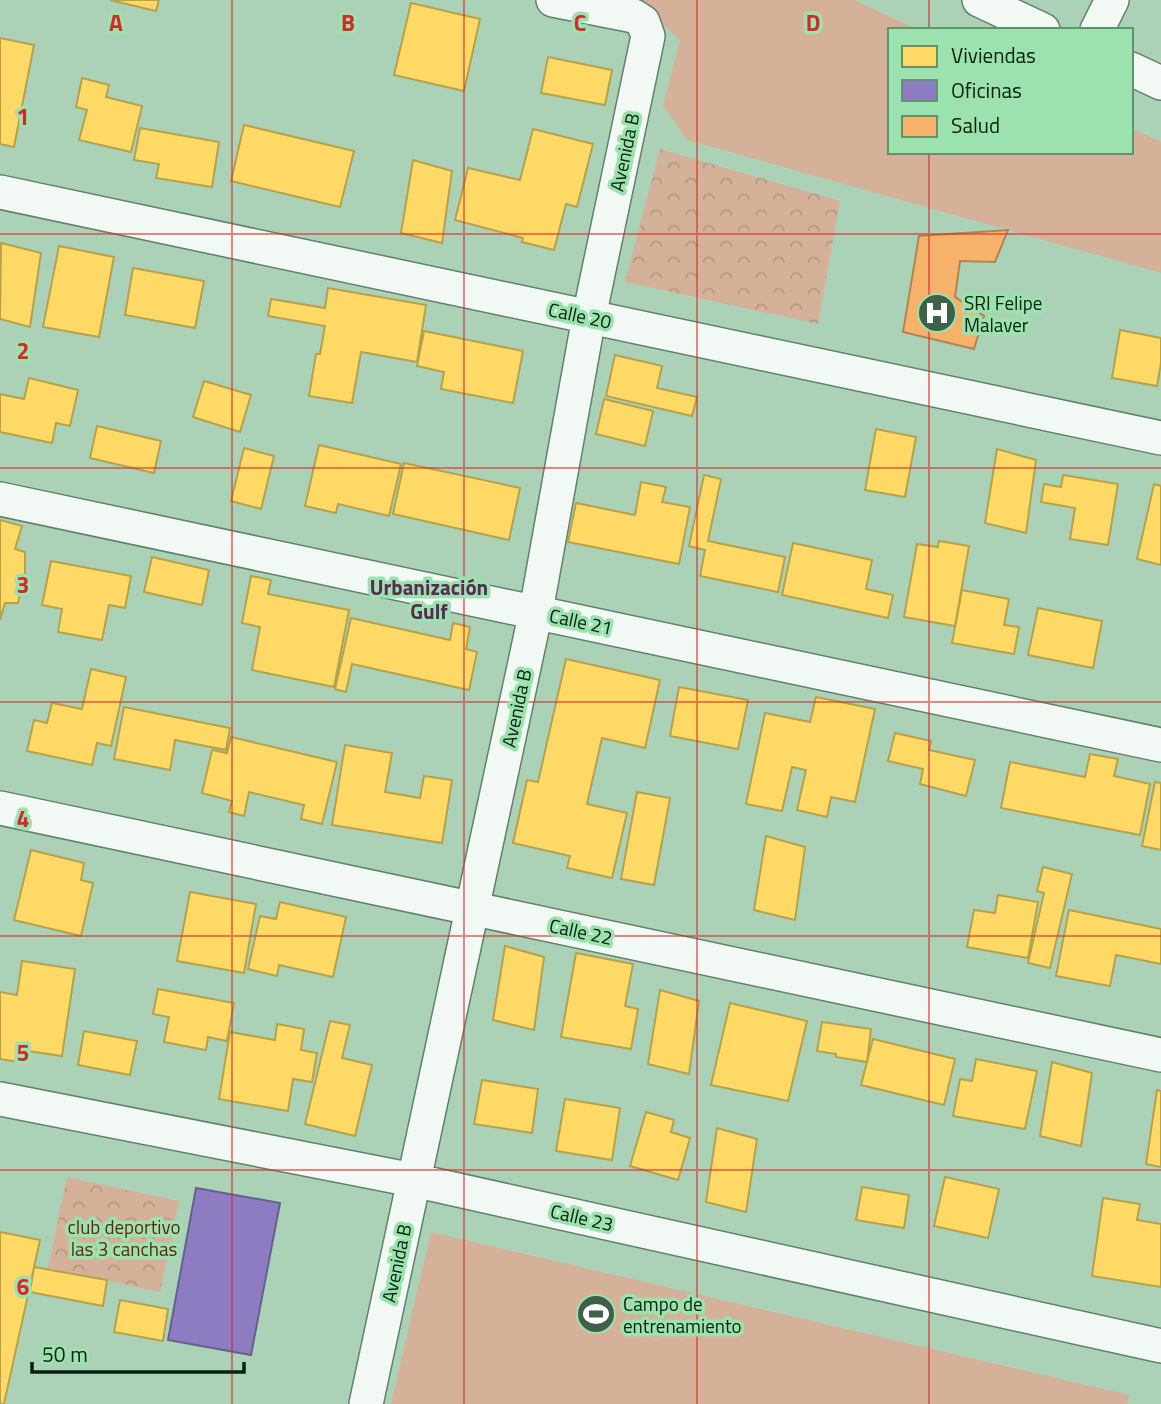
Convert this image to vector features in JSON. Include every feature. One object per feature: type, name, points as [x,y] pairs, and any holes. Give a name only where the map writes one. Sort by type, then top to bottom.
[{"type":"street","name":"Avenida B","points":[[366,1404],[536,611],[589,317],[648,36],[643,22],[634,16],[553,0]]},
{"type":"street","points":[[979,0],[1039,28]]},
{"type":"street","points":[[1098,28],[1112,0]]},
{"type":"street","points":[[1133,70],[1161,83]]},
{"type":"street","name":"Calle 20","points":[[0,192],[1161,438]]},
{"type":"street","name":"Calle 21","points":[[0,499],[1161,745]]},
{"type":"street","name":"Calle 22","points":[[0,808],[1161,1055]]},
{"type":"street","name":"Calle 23","points":[[0,1099],[413,1180],[1161,1346]]},
{"type":"green space","points":[[606,0],[854,0],[914,28],[888,28],[888,154],[1133,154],[1133,129],[1161,142],[1161,273],[687,140],[663,105],[680,40],[644,8]]},
{"type":"green space","points":[[660,149],[840,201],[818,324],[625,282]]},
{"type":"green space","name":"club deportivo las 3 canchas","points":[[67,1177],[179,1201],[160,1292],[48,1268]]},
{"type":"green space","name":"Campo de entrenamiento","points":[[431,1232],[1129,1395],[1127,1404],[391,1404]]},
{"type":"building: Viviendas","points":[[110,0],[159,0],[156,11]]},
{"type":"building: Viviendas","points":[[411,3],[480,19],[464,91],[394,75]]},
{"type":"building: Viviendas","points":[[0,38],[34,45],[14,147],[0,144]]},
{"type":"building: Viviendas","points":[[548,57],[612,70],[605,105],[541,93]]},
{"type":"building: Viviendas","points":[[82,78],[109,85],[106,97],[142,106],[131,152],[79,140],[87,110],[76,107]]},
{"type":"building: Viviendas","points":[[244,125],[354,151],[340,207],[231,181]]},
{"type":"building: Viviendas","points":[[140,128],[219,142],[212,187],[156,178],[159,164],[134,160]]},
{"type":"building: Viviendas","points":[[533,129],[593,144],[577,207],[566,204],[554,250],[522,242],[523,238],[455,220],[468,168],[520,180]]},
{"type":"building: Viviendas","points":[[413,160],[452,171],[442,243],[401,233]]},
{"type":"building: Viviendas","points":[[1,243],[41,253],[30,327],[0,319]]},
{"type":"building: Viviendas","points":[[59,246],[114,257],[99,337],[43,327]]},
{"type":"building: Viviendas","points":[[133,268],[204,281],[195,328],[125,315]]},
{"type":"building: Viviendas","points":[[328,288],[426,305],[417,362],[361,352],[352,403],[309,396],[316,354],[320,354],[325,326],[268,316],[271,299],[325,308]]},
{"type":"building: Viviendas","points":[[1120,330],[1161,338],[1157,386],[1112,378]]},
{"type":"building: Viviendas","points":[[424,331],[523,351],[513,403],[441,389],[444,372],[417,366]]},
{"type":"building: Viviendas","points":[[615,355],[662,366],[657,388],[697,397],[692,416],[606,396]]},
{"type":"building: Viviendas","points":[[29,378],[78,390],[70,426],[56,423],[52,443],[0,432],[0,394],[24,399]]},
{"type":"building: Viviendas","points":[[204,381],[251,395],[240,432],[193,417]]},
{"type":"building: Viviendas","points":[[604,399],[653,411],[645,446],[596,434]]},
{"type":"building: Viviendas","points":[[97,426],[161,441],[154,473],[90,458]]},
{"type":"building: Viviendas","points":[[876,429],[916,437],[905,497],[865,490]]},
{"type":"building: Viviendas","points":[[319,445],[401,464],[389,516],[338,504],[336,513],[305,506]]},
{"type":"building: Viviendas","points":[[244,448],[274,456],[261,509],[231,501]]},
{"type":"building: Viviendas","points":[[997,449],[1036,460],[1026,533],[985,523]]},
{"type":"building: Viviendas","points":[[404,463],[520,488],[509,540],[393,514]]},
{"type":"building: Viviendas","points":[[704,475],[721,479],[708,541],[785,557],[778,592],[700,576],[705,550],[689,546]]},
{"type":"building: Viviendas","points":[[1063,475],[1118,484],[1108,545],[1070,539],[1075,508],[1041,502],[1044,484],[1061,487]]},
{"type":"building: Viviendas","points":[[641,482],[666,487],[662,502],[690,507],[679,564],[568,542],[576,503],[635,515]]},
{"type":"building: Viviendas","points":[[1154,484],[1161,486],[1161,565],[1137,559]]},
{"type":"building: Viviendas","points":[[0,520],[22,526],[15,549],[25,552],[25,573],[18,603],[5,603],[0,620]]},
{"type":"building: Viviendas","points":[[939,541],[969,546],[955,626],[904,617],[917,544],[938,547]]},
{"type":"building: Viviendas","points":[[793,543],[872,560],[866,589],[893,595],[888,618],[782,595]]},
{"type":"building: Viviendas","points":[[152,557],[209,570],[202,605],[144,592]]},
{"type":"building: Viviendas","points":[[51,561],[131,576],[125,608],[109,605],[102,640],[58,632],[62,609],[42,605]]},
{"type":"building: Viviendas","points":[[251,576],[271,580],[268,594],[349,610],[334,687],[252,670],[260,627],[242,623]]},
{"type":"building: Viviendas","points":[[962,590],[1009,599],[1004,625],[1019,627],[1014,654],[952,643]]},
{"type":"building: Viviendas","points":[[1038,608],[1102,621],[1093,668],[1028,655]]},
{"type":"building: Viviendas","points":[[351,618],[450,640],[453,623],[470,627],[466,649],[477,652],[469,690],[352,664],[346,692],[335,689]]},
{"type":"building: Viviendas","points":[[566,659],[660,680],[645,748],[602,738],[587,804],[627,813],[612,878],[567,868],[570,856],[513,843],[527,780],[538,782]]},
{"type":"building: Viviendas","points":[[91,669],[126,677],[111,746],[97,743],[92,765],[27,751],[34,720],[47,723],[52,703],[82,709]]},
{"type":"building: Viviendas","points":[[679,687],[748,700],[738,749],[670,736]]},
{"type":"building: Viviendas","points":[[816,697],[875,709],[855,802],[831,797],[827,817],[797,810],[806,770],[792,767],[782,811],[746,804],[765,713],[810,722]]},
{"type":"building: Viviendas","points":[[124,707],[230,728],[226,750],[175,740],[170,770],[114,759]]},
{"type":"building: Viviendas","points":[[895,733],[931,741],[929,750],[975,760],[966,796],[920,784],[923,769],[888,761]]},
{"type":"building: Viviendas","points":[[231,737],[337,762],[322,824],[301,819],[304,805],[249,792],[244,816],[229,812],[232,801],[202,793],[212,750],[227,753]]},
{"type":"building: Viviendas","points":[[345,745],[392,753],[385,792],[420,798],[424,776],[452,780],[442,843],[332,825]]},
{"type":"building: Viviendas","points":[[1090,754],[1118,759],[1114,776],[1150,784],[1140,835],[1001,808],[1010,762],[1085,777]]},
{"type":"building: Viviendas","points":[[1155,782],[1161,783],[1161,850],[1142,846]]},
{"type":"building: Viviendas","points":[[637,792],[670,798],[654,885],[621,879]]},
{"type":"building: Viviendas","points":[[766,836],[805,847],[795,920],[754,910]]},
{"type":"building: Viviendas","points":[[31,850],[84,863],[81,880],[93,883],[81,936],[14,920]]},
{"type":"building: Viviendas","points":[[1043,867],[1072,874],[1050,968],[1028,963],[1044,893],[1037,891]]},
{"type":"building: Viviendas","points":[[190,892],[256,904],[244,973],[177,961]]},
{"type":"building: Viviendas","points":[[998,895],[1038,902],[1028,958],[967,947],[974,910],[995,913]]},
{"type":"building: Viviendas","points":[[280,902],[346,917],[333,977],[279,965],[277,976],[248,969],[260,916],[276,919]]},
{"type":"building: Viviendas","points":[[1069,910],[1161,929],[1161,964],[1116,955],[1110,986],[1056,976]]},
{"type":"building: Viviendas","points":[[505,946],[544,957],[534,1030],[493,1020]]},
{"type":"building: Viviendas","points":[[576,953],[633,964],[625,1006],[638,1009],[631,1049],[561,1037]]},
{"type":"building: Viviendas","points":[[22,961],[75,969],[62,1056],[28,1051],[26,1063],[0,1059],[0,992],[17,995]]},
{"type":"building: Viviendas","points":[[158,989],[234,1003],[227,1041],[208,1037],[206,1050],[164,1042],[169,1017],[153,1014]]},
{"type":"building: Viviendas","points":[[660,990],[699,1001],[689,1074],[648,1064]]},
{"type":"building: Viviendas","points":[[730,1003],[807,1021],[788,1101],[711,1085]]},
{"type":"building: Viviendas","points":[[330,1021],[350,1025],[342,1058],[372,1065],[355,1136],[305,1124]]},
{"type":"building: Viviendas","points":[[822,1022],[871,1029],[867,1062],[817,1051]]},
{"type":"building: Viviendas","points":[[277,1024],[304,1029],[301,1050],[317,1053],[312,1082],[293,1079],[288,1111],[219,1099],[230,1032],[275,1040]]},
{"type":"building: Viviendas","points":[[84,1031],[137,1041],[130,1075],[78,1065]]},
{"type":"building: Viviendas","points":[[873,1039],[955,1059],[944,1105],[861,1085]]},
{"type":"building: Viviendas","points":[[976,1059],[1037,1071],[1025,1129],[953,1116],[960,1079],[972,1081]]},
{"type":"building: Viviendas","points":[[1052,1062],[1092,1073],[1081,1146],[1040,1136]]},
{"type":"building: Viviendas","points":[[482,1080],[538,1089],[532,1133],[474,1124]]},
{"type":"building: Viviendas","points":[[1157,1090],[1161,1091],[1161,1167],[1146,1164]]},
{"type":"building: Viviendas","points":[[565,1099],[620,1108],[612,1160],[556,1151]]},
{"type":"building: Viviendas","points":[[646,1112],[674,1120],[671,1132],[690,1138],[678,1180],[630,1166]]},
{"type":"building: Viviendas","points":[[717,1128],[757,1139],[746,1212],[706,1202]]},
{"type":"building: Viviendas","points":[[945,1177],[999,1189],[988,1238],[934,1226]]},
{"type":"building: Viviendas","points":[[862,1187],[909,1195],[904,1228],[856,1220]]},
{"type":"building: Viviendas","points":[[1103,1198],[1140,1204],[1137,1220],[1161,1224],[1161,1287],[1092,1276]]},
{"type":"building: Viviendas","points":[[0,1232],[40,1240],[4,1404],[0,1404]]},
{"type":"building: Viviendas","points":[[34,1267],[107,1280],[103,1306],[30,1292]]},
{"type":"building: Viviendas","points":[[120,1300],[168,1309],[163,1341],[114,1332]]},
{"type":"building: Oficinas","points":[[196,1188],[280,1203],[251,1355],[168,1340]]},
{"type":"building: Salud","points":[[1008,230],[995,262],[960,261],[955,297],[984,316],[974,349],[903,332],[919,236]]},
{"type":"place","name":"SRI Felipe Malaver","points":[[937,313]]},
{"type":"place","name":"Campo de entrenamiento","points":[[596,1314]]},
{"type":"district","name":"Urbanización Gulf","points":[[429,599]]}]
